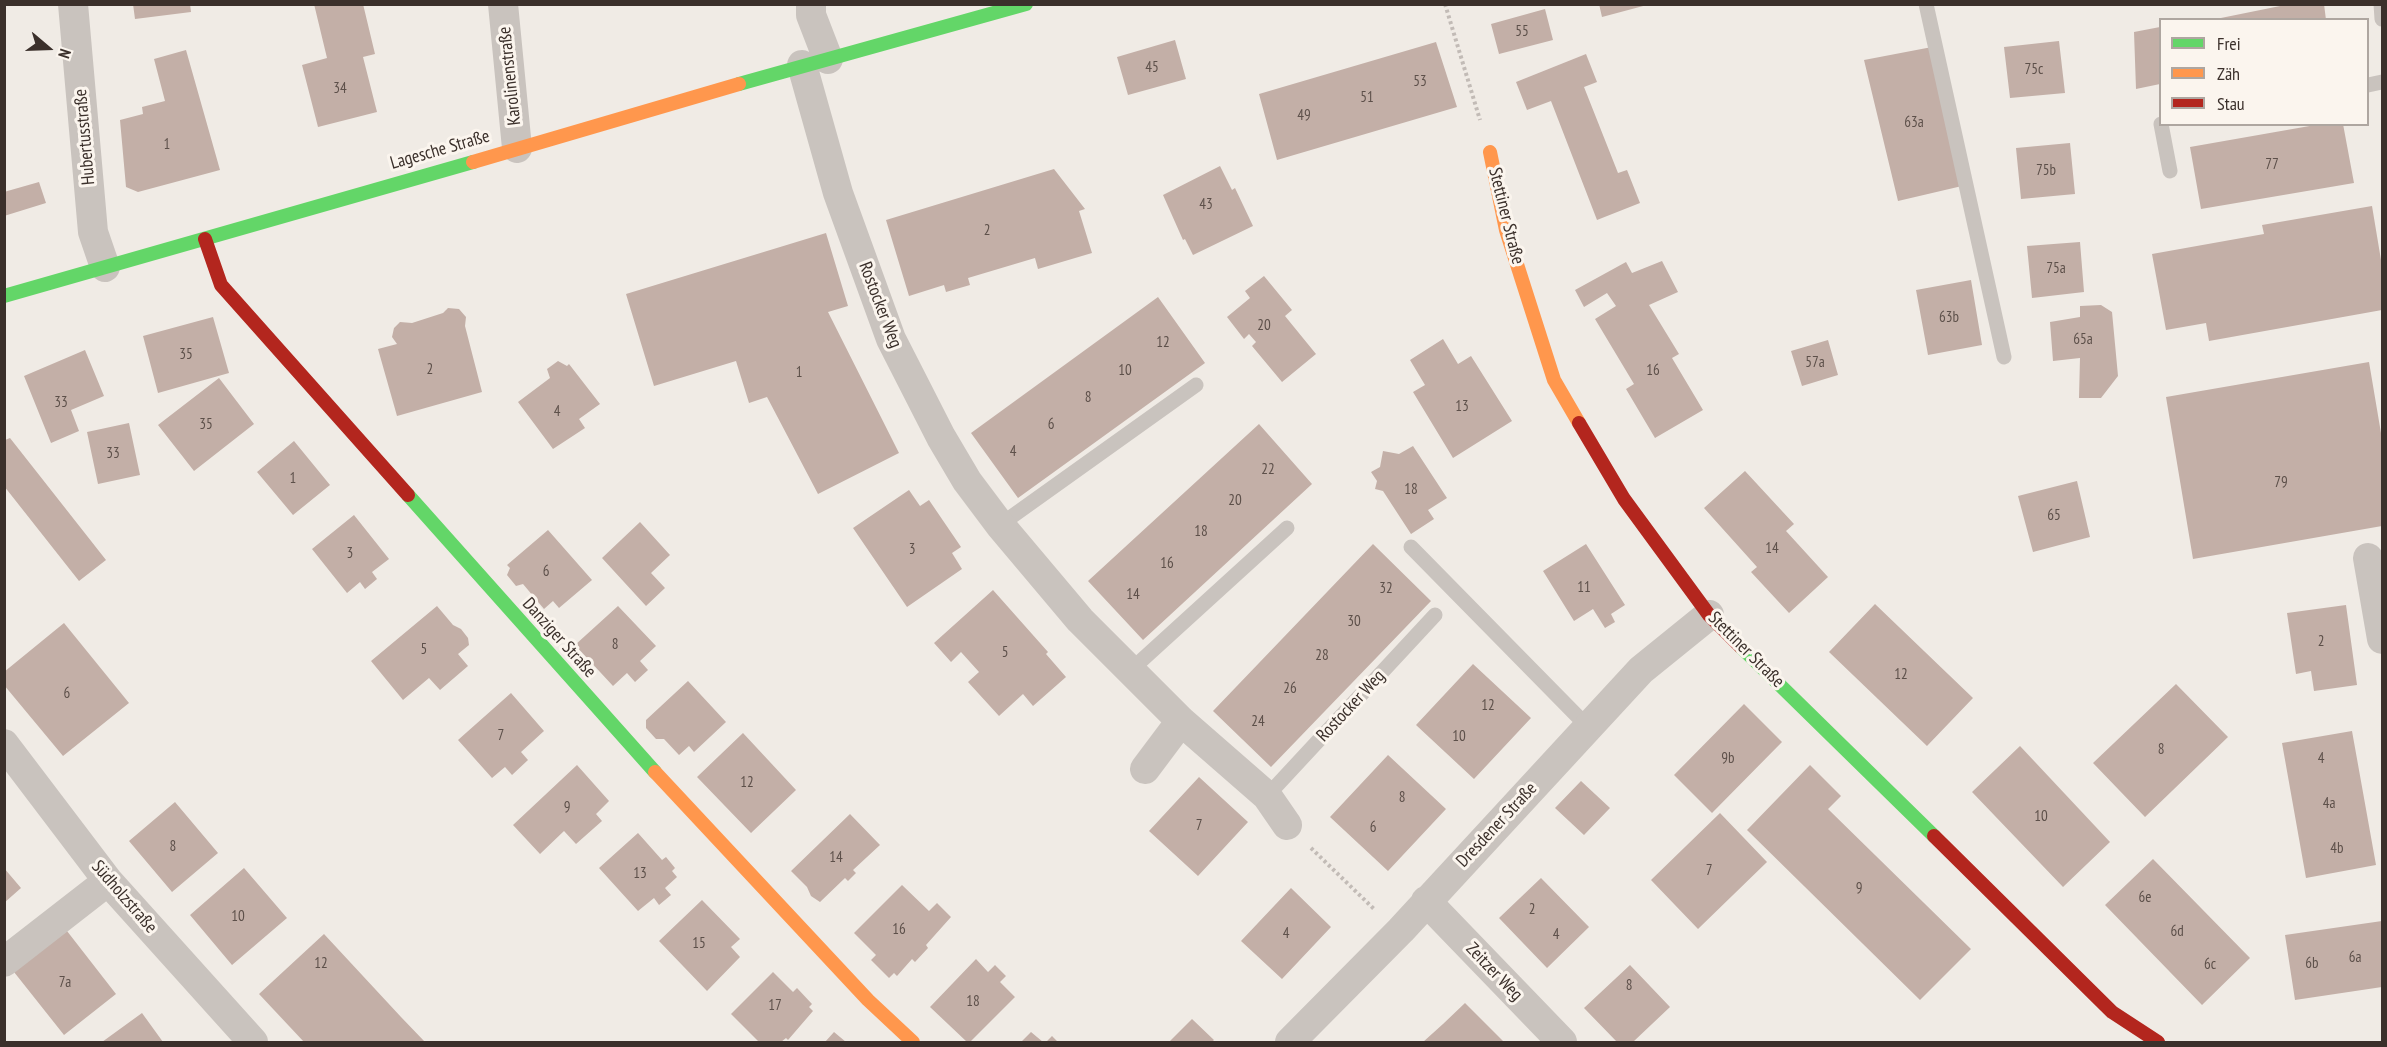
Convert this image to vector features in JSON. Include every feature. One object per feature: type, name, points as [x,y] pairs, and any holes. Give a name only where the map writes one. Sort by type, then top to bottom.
[{"type":"street","name":"Hubertusstraße","points":[[73,4],[93,232],[105,267]]},
{"type":"street","name":"Karolinenstraße","points":[[503,4],[517,148]]},
{"type":"street","name":"Rostocker Weg","points":[[811,4],[815,62],[838,193],[891,339],[941,437],[967,481],[1000,525],[1080,620],[1180,721],[1267,796],[1287,825]]},
{"type":"street","name":"Lagesche Straße","points":[[4,296],[815,62],[1026,4]]},
{"type":"street","name":"Stettiner Straße","points":[[1490,152],[1506,230],[1554,380],[1624,499],[1709,615],[2112,1012],[2158,1042]]},
{"type":"street","name":"Danziger Straße","points":[[205,239],[221,285],[642,758],[868,1000],[913,1042]]},
{"type":"street","points":[[2368,558],[2382,639]]},
{"type":"street","name":"Dresdener Straße","points":[[1290,1042],[1401,930],[1641,670],[1709,615]]},
{"type":"street","points":[[1144,769],[1180,721]]},
{"type":"street","name":"Südholzstraße","points":[[4,744],[108,881],[253,1042]]},
{"type":"street","points":[[4,962],[108,881]]},
{"type":"street","name":"Zeitzer Weg","points":[[1426,901],[1562,1042]]},
{"type":"lane","points":[[1926,4],[2004,357]]},
{"type":"lane","points":[[2380,4],[2382,19]]},
{"type":"lane","points":[[2160,126],[2170,171]]},
{"type":"lane","points":[[1000,525],[1196,385]]},
{"type":"lane","points":[[1131,670],[1287,528]]},
{"type":"lane","points":[[1411,547],[1588,727]]},
{"type":"lane","name":"Rostocker Weg","points":[[1267,796],[1435,615]]},
{"type":"path","points":[[1445,4],[1490,152]]},
{"type":"path","points":[[1287,825],[1376,910],[1401,930]]},
{"type":"building","points":[[133,4],[190,4],[191,12],[135,19]]},
{"type":"building","points":[[314,4],[363,4],[375,54],[363,57],[377,112],[318,127],[302,65],[327,58]]},
{"type":"building","points":[[1599,4],[1647,4],[1647,5],[1602,17]]},
{"type":"building","points":[[2290,4],[2324,4],[2326,18],[2221,18]]},
{"type":"building","points":[[1545,9],[1553,40],[1499,54],[1491,24]]},
{"type":"building","points":[[2159,27],[2159,84],[2136,89],[2134,32]]},
{"type":"building","points":[[1175,40],[1186,79],[1128,95],[1117,57]]},
{"type":"building","points":[[2059,41],[2065,93],[2010,98],[2004,47]]},
{"type":"building","points":[[1436,42],[1457,107],[1277,160],[1259,94]]},
{"type":"building","points":[[1932,47],[1962,186],[1898,201],[1864,60]]},
{"type":"building","points":[[186,50],[220,170],[138,192],[126,187],[120,120],[143,114],[142,107],[165,101],[154,59]]},
{"type":"building","points":[[1586,54],[1597,82],[1584,87],[1618,173],[1627,170],[1640,203],[1597,220],[1551,101],[1527,110],[1516,82]]},
{"type":"building","points":[[2310,126],[2343,126],[2354,183],[2201,209],[2190,147]]},
{"type":"building","points":[[2070,143],[2075,194],[2021,199],[2016,148]]},
{"type":"building","points":[[1220,166],[1232,190],[1235,188],[1253,226],[1193,255],[1185,239],[1183,240],[1163,195]]},
{"type":"building","points":[[1054,169],[1085,209],[1079,211],[1092,253],[1038,269],[1035,258],[968,278],[970,285],[946,292],[944,285],[909,296],[886,220]]},
{"type":"building","points":[[39,182],[46,203],[4,216],[4,192]]},
{"type":"building","points":[[2372,206],[2382,266],[2382,310],[2209,341],[2206,323],[2166,330],[2152,254],[2264,234],[2262,225]]},
{"type":"building","points":[[826,233],[848,306],[828,312],[899,453],[818,494],[767,397],[749,403],[736,361],[654,386],[626,294]]},
{"type":"building","points":[[2080,242],[2084,292],[2032,298],[2027,246]]},
{"type":"building","points":[[1662,261],[1678,292],[1649,305],[1679,354],[1672,358],[1703,410],[1655,438],[1626,389],[1634,384],[1595,319],[1616,306],[1607,293],[1584,307],[1575,290],[1626,262],[1632,273]]},
{"type":"building","points":[[1264,276],[1292,310],[1285,316],[1316,354],[1282,382],[1252,346],[1256,342],[1249,334],[1244,339],[1227,317],[1250,298],[1245,291]]},
{"type":"building","points":[[1971,280],[1982,345],[1928,355],[1916,290]]},
{"type":"building","points":[[1158,297],[1205,363],[1018,498],[971,433]]},
{"type":"building","points":[[2101,305],[2112,312],[2118,376],[2101,398],[2079,398],[2080,358],[2053,361],[2050,322],[2080,317],[2080,306]]},
{"type":"building","points":[[448,308],[459,309],[466,317],[465,326],[482,392],[397,416],[378,349],[397,344],[392,337],[394,328],[400,322],[412,323],[443,313]]},
{"type":"building","points":[[213,317],[229,373],[158,393],[143,336]]},
{"type":"building","points":[[1443,339],[1458,364],[1471,356],[1512,421],[1453,458],[1413,392],[1425,385],[1410,360]]},
{"type":"building","points":[[1828,340],[1838,375],[1802,386],[1791,351]]},
{"type":"building","points":[[85,350],[104,396],[71,410],[79,431],[51,443],[24,376]]},
{"type":"building","points":[[558,361],[567,366],[569,364],[600,404],[579,419],[585,428],[553,449],[518,402],[550,378],[547,369]]},
{"type":"building","points":[[2369,362],[2382,439],[2382,526],[2193,559],[2166,397]]},
{"type":"building","points":[[219,378],[254,424],[194,471],[158,425]]},
{"type":"building","points":[[129,423],[140,475],[98,484],[87,432]]},
{"type":"building","points":[[1259,424],[1312,484],[1143,640],[1088,581]]},
{"type":"building","points":[[10,438],[106,560],[79,581],[4,486],[5,440]]},
{"type":"building","points":[[294,441],[330,485],[293,515],[257,472]]},
{"type":"building","points":[[1413,446],[1447,498],[1428,510],[1434,519],[1411,534],[1383,491],[1375,489],[1377,481],[1371,472],[1380,467],[1383,451],[1399,454]]},
{"type":"building","points":[[1745,471],[1794,524],[1786,531],[1828,577],[1789,613],[1751,572],[1757,567],[1704,508]]},
{"type":"building","points":[[2077,481],[2090,537],[2033,552],[2018,496]]},
{"type":"building","points":[[909,490],[920,506],[929,500],[961,547],[952,553],[962,569],[907,607],[853,528]]},
{"type":"building","points":[[354,515],[389,559],[372,572],[377,579],[365,589],[360,582],[347,593],[312,549]]},
{"type":"building","points":[[640,522],[670,555],[651,573],[665,588],[646,606],[602,558]]},
{"type":"building","points":[[548,530],[592,580],[559,608],[553,601],[544,609],[523,584],[516,586],[507,575],[510,568],[507,565]]},
{"type":"building","points":[[1373,544],[1431,601],[1271,767],[1213,711]]},
{"type":"building","points":[[1586,544],[1625,605],[1611,614],[1615,622],[1605,628],[1593,609],[1574,621],[1543,571]]},
{"type":"building","points":[[993,590],[1048,652],[1046,654],[1066,677],[1033,706],[1023,694],[999,716],[968,682],[979,672],[961,652],[951,662],[934,643]]},
{"type":"building","points":[[1875,604],[1973,698],[1927,746],[1829,652]]},
{"type":"building","points":[[2346,605],[2357,685],[2314,691],[2311,671],[2296,674],[2287,613]]},
{"type":"building","points":[[437,606],[468,638],[469,645],[458,654],[468,666],[440,690],[429,678],[403,700],[371,661]]},
{"type":"building","points":[[618,606],[656,646],[640,661],[648,670],[635,682],[627,673],[613,686],[575,645]]},
{"type":"building","points":[[64,623],[129,703],[63,756],[4,685],[4,672]]},
{"type":"building","points":[[1473,664],[1531,718],[1474,779],[1416,725]]},
{"type":"building","points":[[688,681],[726,722],[694,752],[689,746],[679,755],[664,739],[656,739],[646,728],[646,720]]},
{"type":"building","points":[[2176,684],[2228,737],[2145,817],[2093,763]]},
{"type":"building","points":[[511,693],[544,731],[521,752],[528,760],[512,775],[505,767],[492,778],[458,740]]},
{"type":"building","points":[[1744,704],[1782,742],[1712,813],[1674,775]]},
{"type":"building","points":[[2352,731],[2376,865],[2306,878],[2282,743]]},
{"type":"building","points":[[743,733],[796,790],[751,833],[697,777]]},
{"type":"building","points":[[2020,746],[2110,842],[2063,887],[1972,792]]},
{"type":"building","points":[[1388,755],[1446,809],[1388,871],[1330,817]]},
{"type":"building","points":[[577,765],[609,801],[596,814],[602,821],[576,844],[564,831],[540,854],[513,825]]},
{"type":"building","points":[[1810,765],[1841,796],[1828,809],[1971,949],[1920,1000],[1747,830]]},
{"type":"building","points":[[1199,777],[1248,822],[1198,876],[1149,831]]},
{"type":"building","points":[[1581,781],[1610,808],[1584,835],[1555,808]]},
{"type":"building","points":[[175,802],[218,853],[172,892],[129,841]]},
{"type":"building","points":[[1720,813],[1767,862],[1698,929],[1651,880]]},
{"type":"building","points":[[850,814],[880,845],[853,870],[856,873],[848,881],[845,878],[820,902],[811,896],[807,887],[791,871]]},
{"type":"building","points":[[638,833],[662,860],[666,857],[675,868],[672,871],[677,877],[665,888],[671,895],[659,905],[654,898],[638,911],[599,868]]},
{"type":"building","points":[[2153,859],[2250,958],[2202,1005],[2105,905]]},
{"type":"building","points":[[4,868],[21,888],[4,903]]},
{"type":"building","points":[[244,868],[287,918],[232,965],[190,915]]},
{"type":"building","points":[[1541,878],[1589,927],[1547,968],[1499,918]]},
{"type":"building","points":[[902,885],[929,911],[937,903],[951,917],[926,945],[928,948],[915,962],[912,959],[897,976],[894,973],[889,978],[871,960],[876,955],[854,933]]},
{"type":"building","points":[[1291,888],[1331,927],[1282,979],[1241,941]]},
{"type":"building","points":[[702,900],[740,939],[731,947],[740,957],[707,991],[659,941]]},
{"type":"building","points":[[2382,921],[2382,987],[2295,1000],[2285,935]]},
{"type":"building","points":[[67,931],[116,994],[64,1035],[14,972]]},
{"type":"building","points":[[324,934],[425,1042],[304,1042],[259,994]]},
{"type":"building","points":[[976,959],[988,972],[995,965],[1006,976],[1000,982],[1015,997],[970,1042],[967,1042],[930,1007]]},
{"type":"building","points":[[1630,965],[1670,1007],[1633,1042],[1617,1042],[1584,1008]]},
{"type":"building","points":[[773,972],[793,992],[797,988],[812,1004],[809,1007],[813,1011],[788,1040],[786,1038],[781,1042],[759,1042],[731,1014]]},
{"type":"building","points":[[1465,1003],[1504,1042],[1423,1042],[1443,1024]]},
{"type":"building","points":[[142,1013],[163,1042],[102,1042]]},
{"type":"building","points":[[1192,1019],[1214,1040],[1212,1042],[1169,1042]]},
{"type":"building","points":[[834,1032],[846,1042],[825,1042]]},
{"type":"building","points":[[1031,1032],[1043,1042],[1021,1042]]},
{"type":"building","points":[[1052,1036],[1058,1042],[1046,1042]]},
{"type":"traffic: fast","points":[[739,84],[1026,4]]},
{"type":"traffic: fast","points":[[4,296],[473,162]]},
{"type":"traffic: fast","points":[[408,495],[655,772]]},
{"type":"traffic: fast","points":[[1741,647],[1934,836]]},
{"type":"traffic: slow","points":[[473,162],[739,84]]},
{"type":"traffic: slow","points":[[1490,152],[1506,230],[1554,380],[1579,423]]},
{"type":"traffic: slow","points":[[655,772],[868,1000],[913,1042]]},
{"type":"traffic: jam","points":[[205,239],[221,285],[408,495]]},
{"type":"traffic: jam","points":[[1579,423],[1624,499],[1709,615],[1741,647]]},
{"type":"traffic: jam","points":[[1934,836],[2112,1012],[2158,1042]]}]
